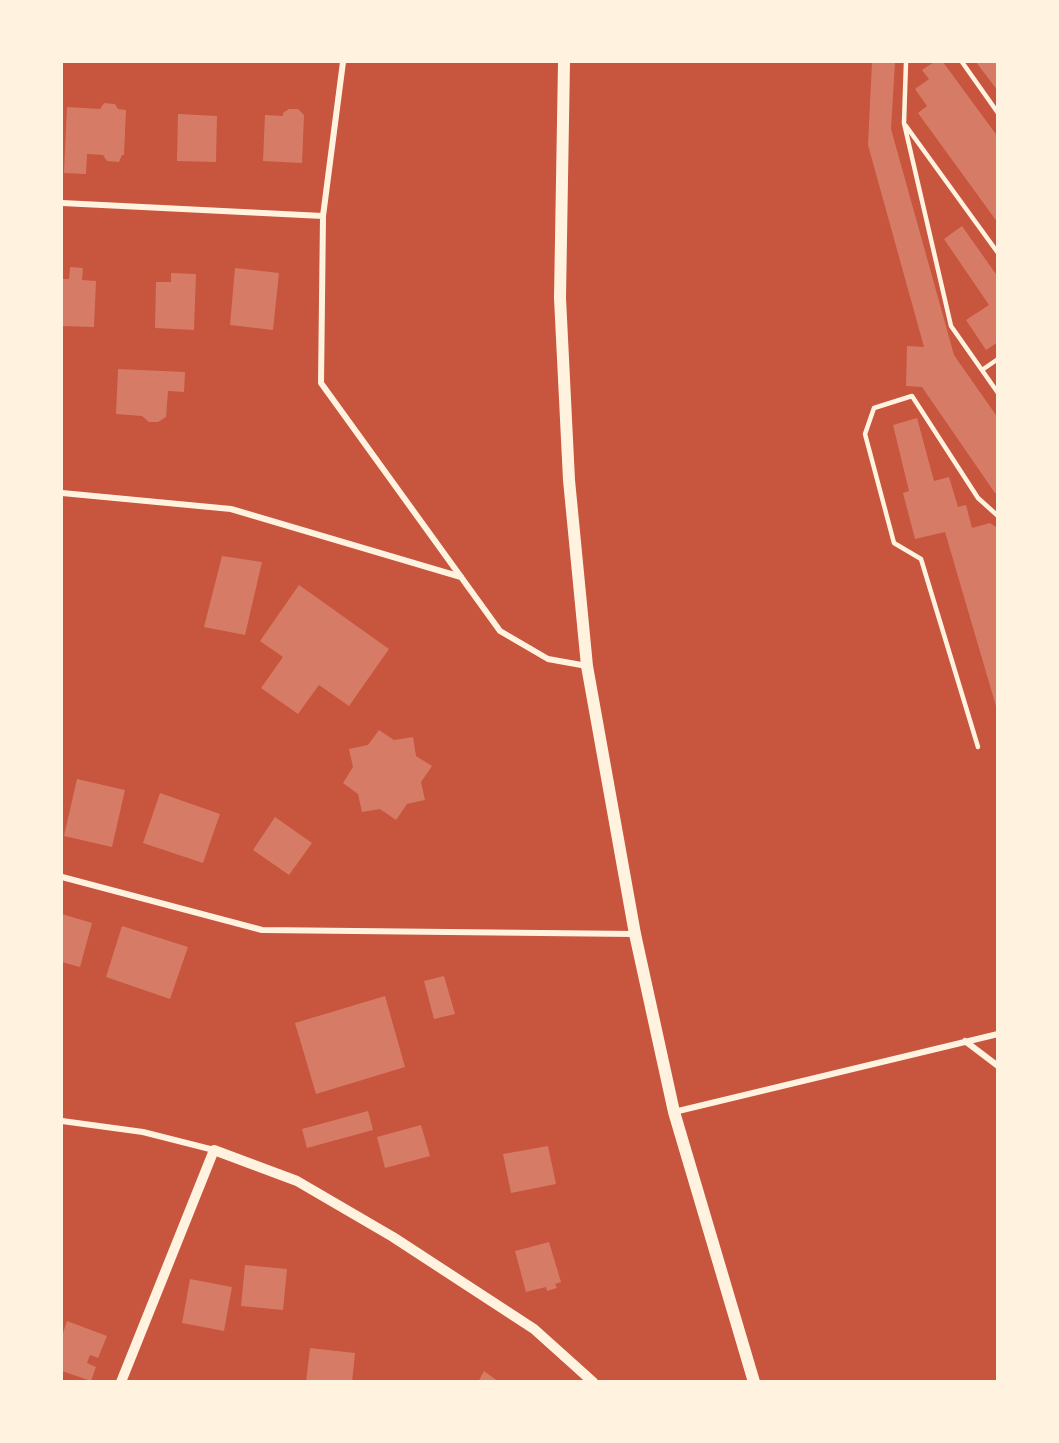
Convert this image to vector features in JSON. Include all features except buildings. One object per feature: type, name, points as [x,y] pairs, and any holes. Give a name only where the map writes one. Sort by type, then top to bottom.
[{"type":"main road","points":[[564,62],[560,298],[569,480],[587,666],[635,934],[674,1112],[754,1382]]},
{"type":"street","points":[[343,62],[323,216],[321,383],[500,631],[548,659],[587,666]]},
{"type":"street","points":[[62,203],[323,216]]},
{"type":"street","points":[[62,493],[231,509],[460,577]]},
{"type":"street","points":[[62,877],[262,930],[635,934]]},
{"type":"street","points":[[674,1112],[998,1034]]},
{"type":"street","points":[[965,1041],[998,1066]]},
{"type":"street","points":[[62,1121],[144,1132],[214,1149],[297,1181],[393,1237],[534,1329],[593,1382]]},
{"type":"street","points":[[120,1382],[214,1149]]},
{"type":"lane","points":[[906,62],[904,123],[951,326],[998,393]]},
{"type":"lane","points":[[962,62],[998,113]]},
{"type":"lane","points":[[904,123],[998,253]]},
{"type":"lane","points":[[982,370],[998,359]]},
{"type":"lane","points":[[978,747],[921,559],[894,543],[865,434],[874,408],[912,396],[978,498],[998,516]]}]
